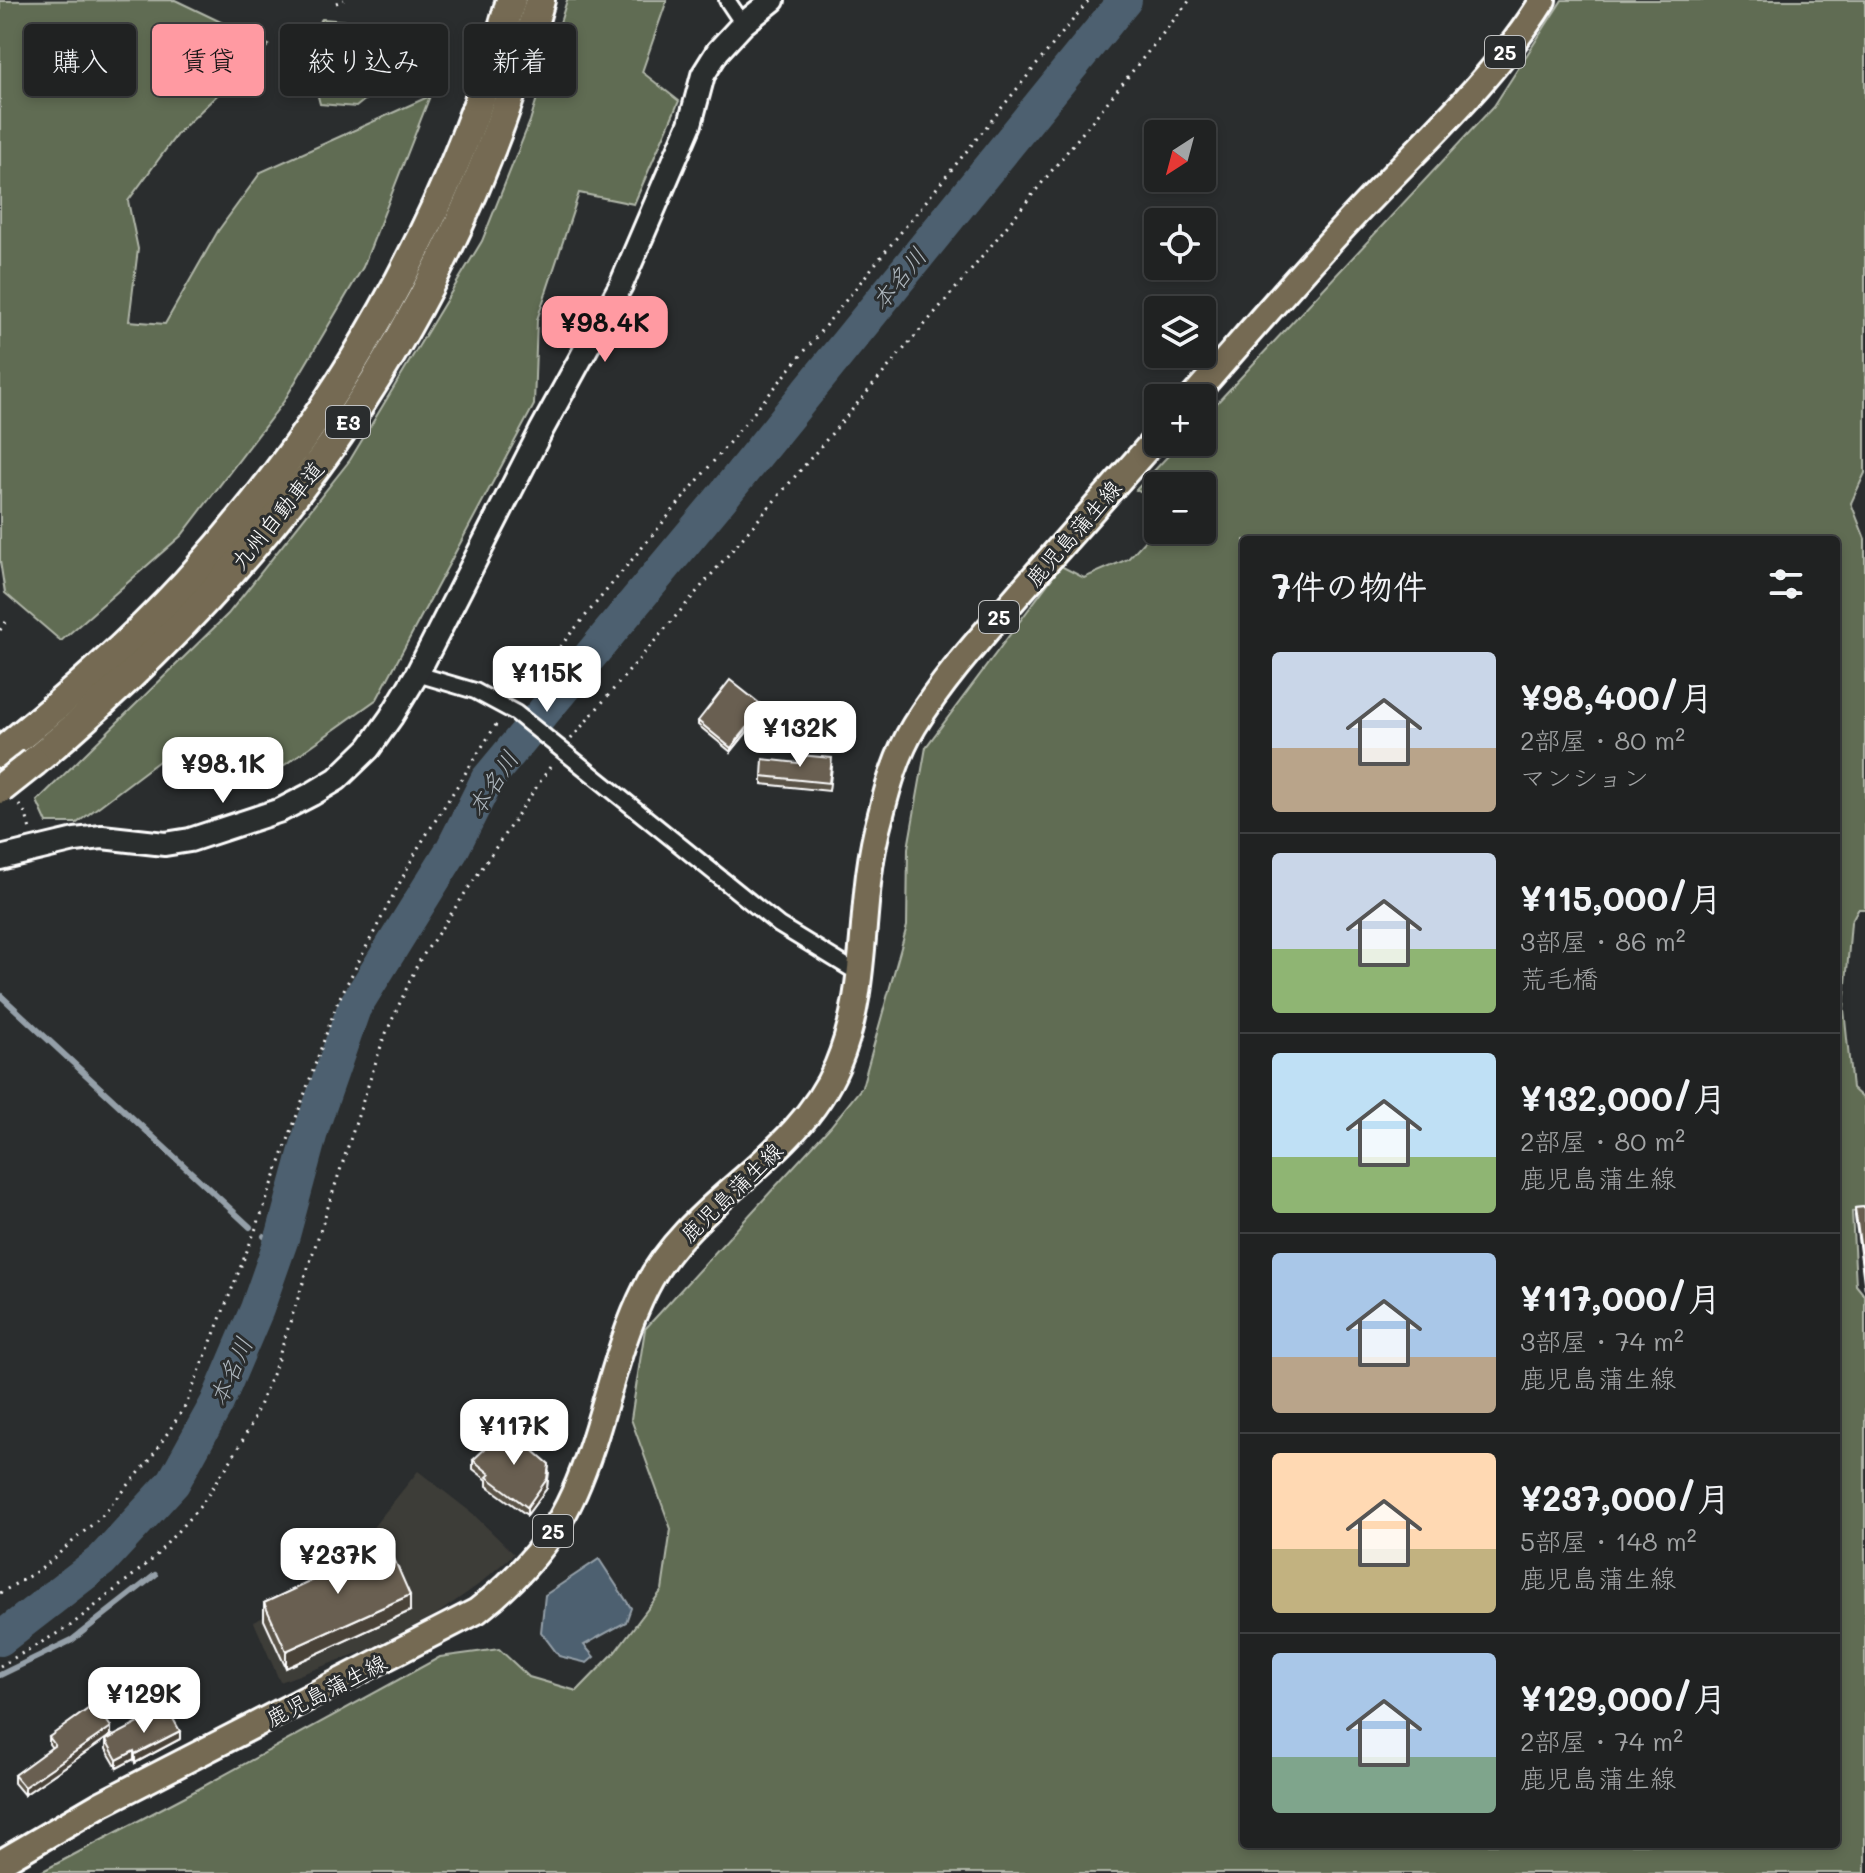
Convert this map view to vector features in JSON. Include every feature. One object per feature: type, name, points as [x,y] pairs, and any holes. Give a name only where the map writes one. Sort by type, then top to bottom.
[{"type":"highway","name":"九州自動車道","points":[[9,746],[124,646],[187,582],[290,457],[342,381],[411,259],[455,165],[483,91],[511,0]]},
{"type":"highway","name":"九州自動車道","points":[[9,796],[34,762],[144,665],[208,600],[313,473],[365,398],[407,329],[481,178],[509,103],[540,0]]},
{"type":"main road","name":"25","points":[[1204,384],[1364,205],[1464,101],[1504,55],[1543,0]]},
{"type":"main road","name":"鹿児島蒲生線","points":[[0,1863],[101,1804],[465,1619],[501,1593],[532,1561],[574,1493],[623,1339],[647,1284],[696,1222],[765,1162],[816,1104],[837,1067],[855,1010],[861,975],[870,867],[878,822],[898,758],[914,727],[973,646],[1144,452]]},
{"type":"street","points":[[727,0],[743,24]]},
{"type":"street","points":[[0,858],[75,840],[102,837],[165,844],[178,842],[281,810],[337,779],[369,748],[417,674],[541,431],[621,285],[690,124],[703,75],[718,51],[743,24],[773,0]]},
{"type":"street","points":[[417,674],[475,691],[512,711],[779,925],[861,975]]},
{"type":"path","points":[[336,3],[344,0]]},
{"type":"path","points":[[0,1593],[41,1569],[102,1516],[149,1461],[186,1405],[260,1218],[338,1001],[418,848],[489,733],[512,711],[1089,0]]},
{"type":"path","points":[[0,1666],[70,1626],[152,1560],[202,1504],[233,1457],[251,1425],[276,1365],[383,1040],[418,963],[559,747],[973,268],[1190,0]]},
{"type":"path","points":[[0,630],[9,618]]},
{"type":"path","points":[[9,796],[26,814],[34,850]]},
{"type":"shaded area","points":[[418,1471],[472,1513],[514,1554],[437,1614],[372,1648],[280,1682],[254,1622],[331,1580]]},
{"type":"green space","points":[[175,0],[225,24],[152,24],[152,96],[216,96],[178,133],[128,201],[138,249],[129,321],[165,324],[218,231],[261,172],[430,96],[363,267],[284,401],[182,535],[61,641],[5,593],[0,561],[0,1]]},
{"type":"green space","points":[[567,0],[667,0],[642,72],[679,101],[634,204],[579,193],[537,320],[534,405],[377,699],[258,784],[167,755],[77,823],[47,823],[37,801],[228,614],[350,460],[482,241],[538,96],[576,96],[576,24],[560,24]]},
{"type":"green space","points":[[1562,0],[1865,0],[1865,473],[1851,503],[1865,539],[1865,909],[1858,909],[1851,922],[1844,1009],[1852,1088],[1865,1100],[1865,1208],[1852,1212],[1856,1285],[1865,1296],[1865,1873],[39,1873],[440,1657],[499,1649],[529,1677],[577,1691],[615,1652],[662,1590],[671,1529],[631,1419],[645,1329],[830,1127],[862,1087],[907,926],[908,848],[926,747],[1061,566],[1084,578],[1128,559],[1144,541],[1144,544],[1216,544],[1216,472],[1153,472],[1168,456],[1216,456],[1216,404],[1494,106]]},
{"type":"green space","points":[[322,19],[386,24],[317,24]]},
{"type":"green space","points":[[318,96],[370,96],[356,107],[320,104]]},
{"type":"green space","points":[[1144,481],[1144,494],[1136,490]]},
{"type":"water","points":[[599,1559],[631,1608],[626,1622],[584,1645],[594,1657],[587,1663],[559,1656],[541,1632],[545,1595]]},
{"type":"building","points":[[730,680],[764,707],[731,748],[698,721]]},
{"type":"building","points":[[799,755],[832,758],[829,783],[762,776],[763,759],[798,763]]},
{"type":"building","points":[[1865,1207],[1865,1281],[1855,1208]]},
{"type":"building","points":[[507,1428],[549,1464],[547,1479],[527,1507],[487,1477],[490,1474],[473,1460]]},
{"type":"building","points":[[367,1538],[374,1553],[379,1551],[382,1559],[392,1554],[410,1595],[286,1651],[264,1603],[333,1571],[352,1545]]},
{"type":"building","points":[[95,1704],[111,1727],[24,1787],[14,1775],[55,1745],[49,1737]]},
{"type":"building","points":[[167,1708],[180,1731],[117,1760],[106,1740]]},
{"type":"waterway","name":"本名川","points":[[0,1639],[102,1560],[173,1483],[217,1403],[257,1309],[283,1235],[312,1128],[354,1008],[452,850],[487,780],[719,501],[1125,0]]},
{"type":"waterway","points":[[0,995],[250,1227]]},
{"type":"waterway","points":[[264,1236],[279,1246]]},
{"type":"waterway","points":[[0,1675],[72,1640],[155,1575]]}]
